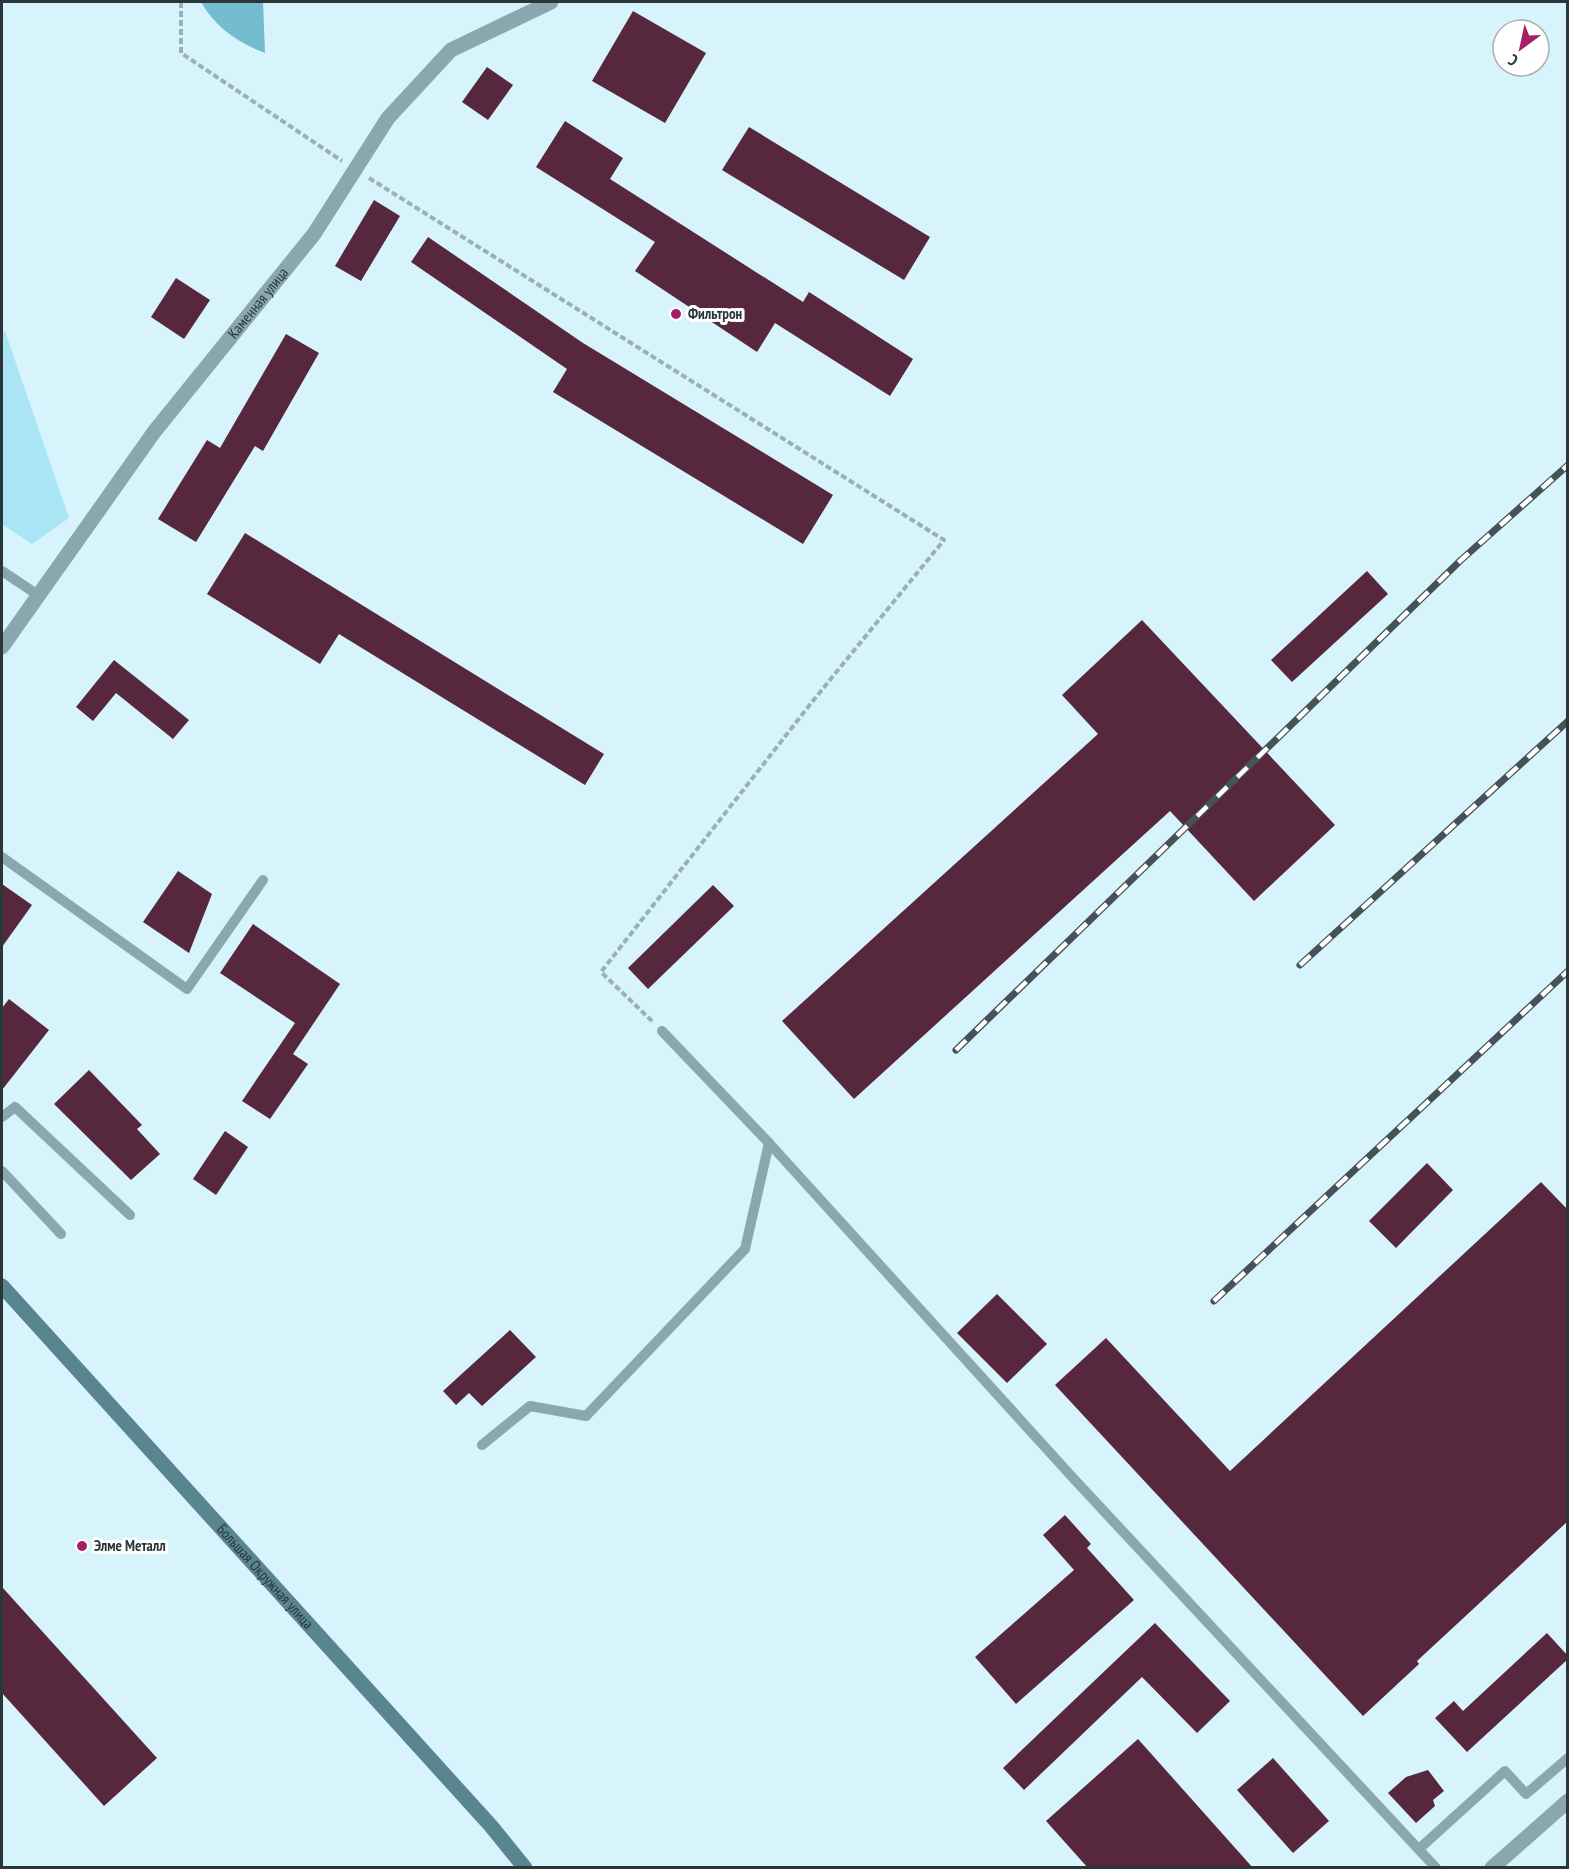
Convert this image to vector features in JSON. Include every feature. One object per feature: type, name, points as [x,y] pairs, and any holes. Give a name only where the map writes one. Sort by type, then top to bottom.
[{"type":"main road","name":"Большая Окружная улица","points":[[2,1286],[491,1826],[525,1868]]},
{"type":"street","name":"Каменная улица","points":[[2,647],[154,432],[314,234],[388,118],[451,50],[551,2]]},
{"type":"street","points":[[1492,1868],[1568,1801]]},
{"type":"lane","points":[[2,571],[38,595]]},
{"type":"lane","points":[[2,857],[187,989],[263,880]]},
{"type":"lane","points":[[662,1031],[769,1143],[1074,1479],[1436,1868]]},
{"type":"lane","points":[[2,1117],[15,1107],[130,1215]]},
{"type":"lane","points":[[482,1445],[530,1406],[586,1416],[745,1249],[769,1143]]},
{"type":"lane","points":[[2,1171],[61,1234]]},
{"type":"lane","points":[[1419,1849],[1505,1771],[1526,1794],[1568,1758]]},
{"type":"path","points":[[181,2],[181,52],[354,168],[944,540],[812,702],[601,972],[662,1031]]},
{"type":"shaded area","points":[[201,2],[263,2],[265,53],[228,33],[213,19]]},
{"type":"shaded area","points":[[5,331],[69,518],[32,544],[2,524],[2,332]]},
{"type":"building","points":[[633,11],[706,53],[665,123],[592,81]]},
{"type":"building","points":[[487,67],[513,85],[488,120],[462,102]]},
{"type":"building","points":[[565,121],[623,158],[610,179],[803,302],[809,292],[913,359],[890,396],[775,323],[757,352],[635,271],[655,242],[536,167]]},
{"type":"building","points":[[749,127],[930,237],[904,280],[722,170]]},
{"type":"building","points":[[374,200],[400,216],[361,281],[335,266]]},
{"type":"building","points":[[428,237],[583,343],[833,495],[803,544],[553,392],[567,369],[411,262]]},
{"type":"building","points":[[176,278],[210,300],[184,339],[151,317]]},
{"type":"building","points":[[286,334],[319,353],[263,451],[255,446],[196,542],[158,519],[207,440],[220,448]]},
{"type":"building","points":[[245,533],[604,754],[585,785],[339,634],[320,664],[207,594]]},
{"type":"building","points":[[1367,571],[1388,594],[1292,682],[1271,660]]},
{"type":"building","points":[[1142,620],[1335,825],[1254,901],[1170,811],[854,1099],[782,1021],[1098,734],[1062,695]]},
{"type":"building","points":[[114,660],[189,720],[173,739],[116,693],[93,721],[76,707]]},
{"type":"building","points":[[178,871],[212,894],[189,953],[143,922]]},
{"type":"building","points":[[2,884],[32,905],[2,947]]},
{"type":"building","points":[[713,885],[734,906],[648,989],[628,968]]},
{"type":"building","points":[[253,924],[340,984],[293,1054],[308,1064],[270,1119],[242,1101],[295,1023],[220,973]]},
{"type":"building","points":[[9,999],[49,1030],[2,1090],[2,1008]]},
{"type":"building","points":[[89,1070],[142,1125],[137,1129],[160,1154],[131,1180],[54,1104]]},
{"type":"building","points":[[225,1131],[248,1147],[216,1195],[193,1179]]},
{"type":"building","points":[[1427,1163],[1453,1190],[1396,1248],[1369,1221]]},
{"type":"building","points":[[1541,1182],[1568,1210],[1568,1521],[1417,1661],[1419,1664],[1363,1716],[1055,1385],[1106,1338],[1230,1471]]},
{"type":"building","points":[[997,1294],[1047,1344],[1007,1383],[957,1333]]},
{"type":"building","points":[[510,1330],[536,1357],[482,1406],[469,1393],[456,1405],[443,1391]]},
{"type":"building","points":[[1065,1515],[1091,1544],[1087,1548],[1134,1600],[1016,1704],[975,1657],[1074,1570],[1043,1535]]},
{"type":"building","points":[[2,1587],[157,1758],[104,1806],[2,1693]]},
{"type":"building","points":[[1155,1623],[1230,1701],[1197,1733],[1142,1677],[1024,1790],[1003,1768]]},
{"type":"building","points":[[1547,1633],[1568,1656],[1568,1659],[1467,1752],[1435,1718],[1454,1701],[1463,1711]]},
{"type":"building","points":[[1138,1739],[1253,1868],[1088,1868],[1046,1821]]},
{"type":"building","points":[[1273,1758],[1329,1821],[1293,1853],[1237,1790]]},
{"type":"building","points":[[1428,1770],[1444,1791],[1433,1800],[1435,1806],[1416,1823],[1388,1793],[1406,1777]]},
{"type":"railway","points":[[956,1050],[1461,560],[1568,465]]},
{"type":"railway","points":[[1300,965],[1568,721]]},
{"type":"railway","points":[[1214,1301],[1568,971]]},
{"type":"place","name":"Фильтрон","points":[[676,314]]},
{"type":"place","name":"Элме Металл","points":[[82,1546]]}]
